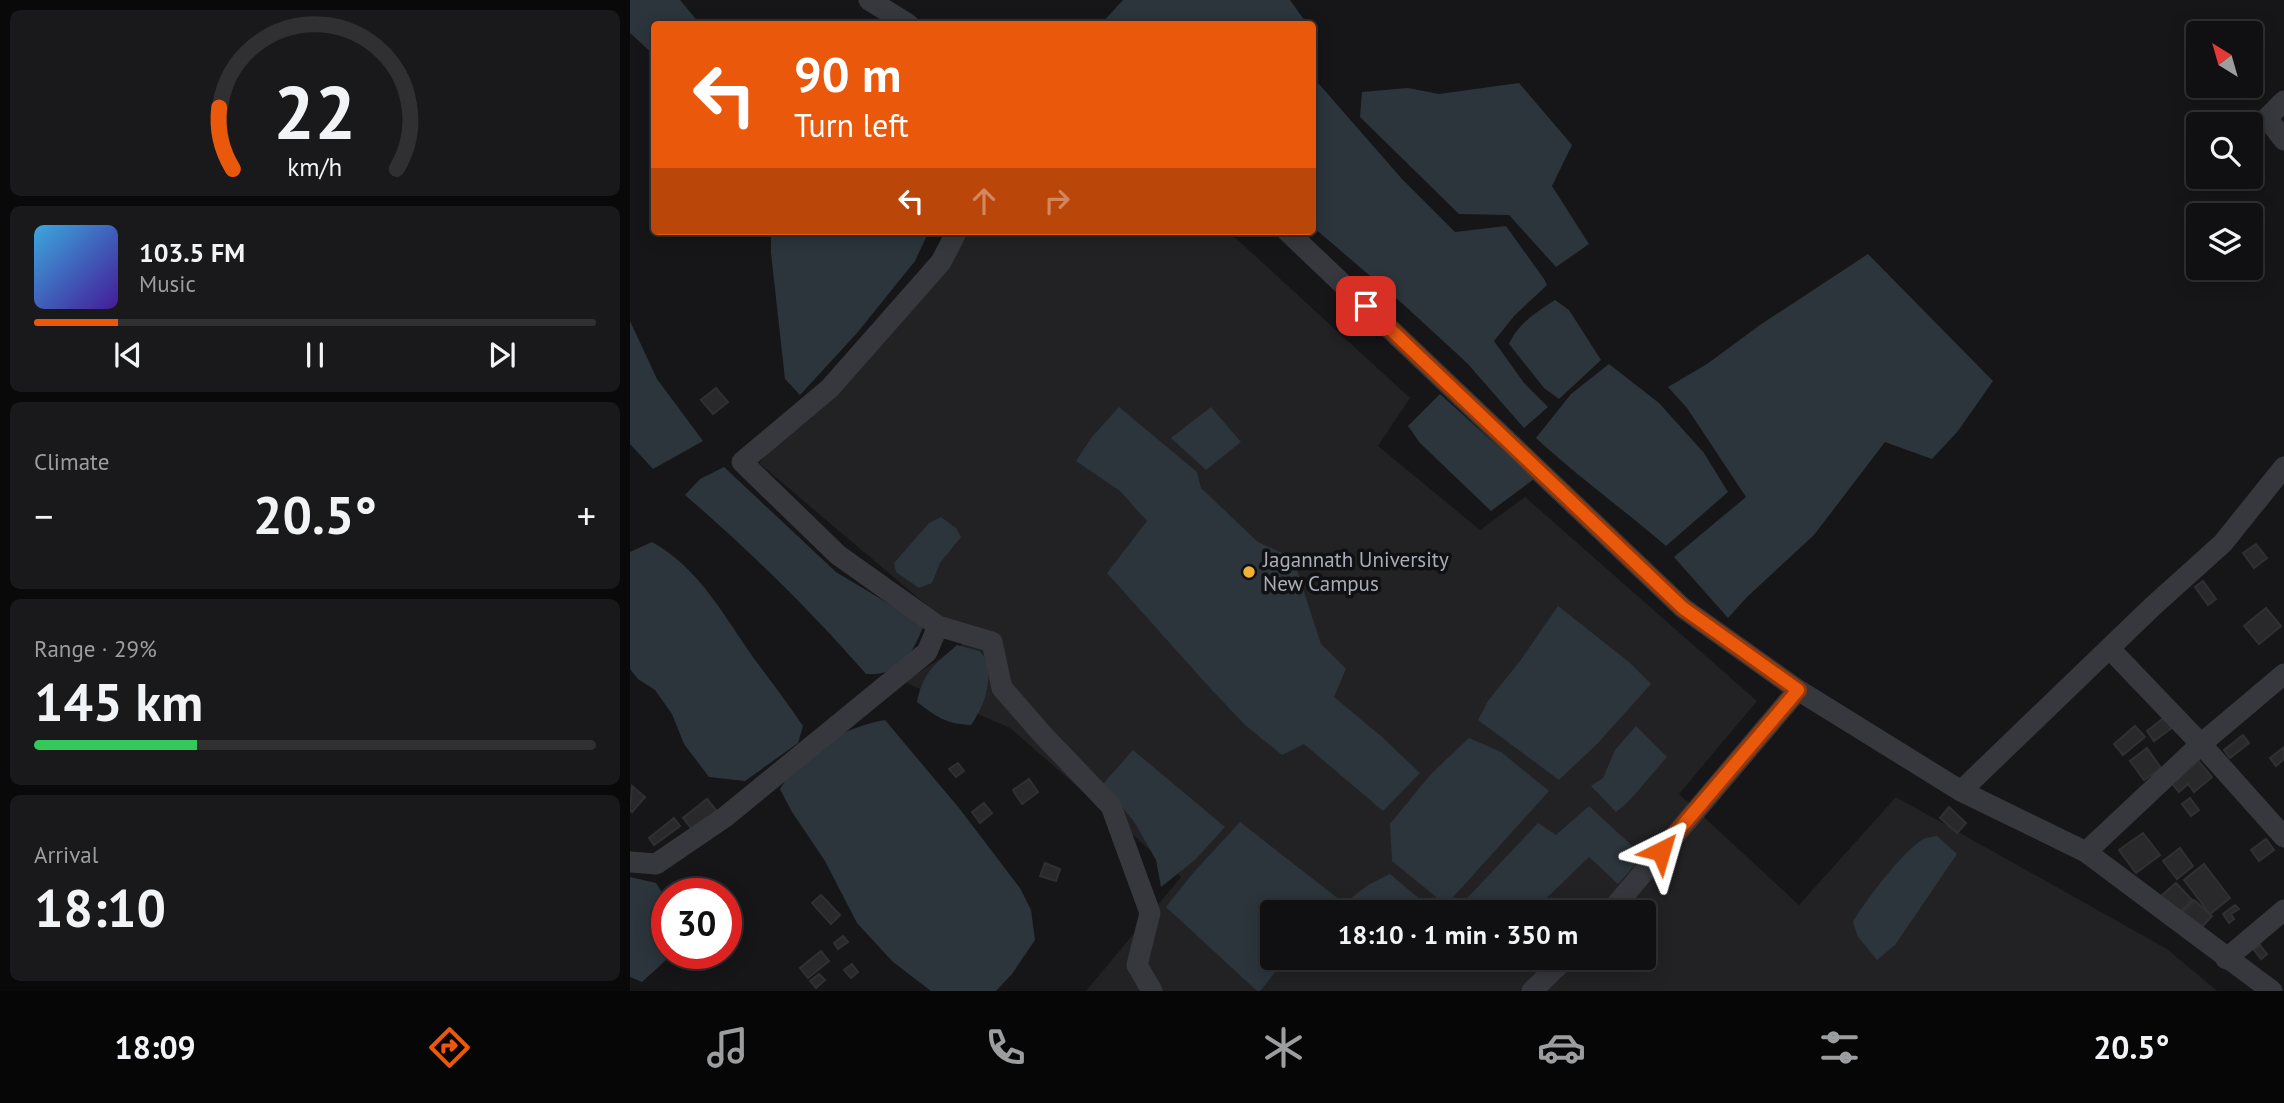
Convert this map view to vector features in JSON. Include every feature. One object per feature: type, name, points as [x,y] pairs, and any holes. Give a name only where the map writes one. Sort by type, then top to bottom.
[{"type":"street","points":[[869,0],[903,21]]},
{"type":"street","points":[[2284,101],[2267,118],[2284,140]]},
{"type":"street","points":[[955,235],[941,262],[830,388],[742,462],[838,555],[938,626],[992,642],[1002,688],[1111,806],[1150,913],[1137,965],[1152,991]]},
{"type":"street","points":[[1291,235],[1683,608],[1798,690],[1961,791],[2086,852],[2272,991]]},
{"type":"street","points":[[1961,791],[2223,542],[2284,467]]},
{"type":"street","points":[[630,862],[656,864],[725,817],[927,652],[938,626]]},
{"type":"street","points":[[2110,649],[2201,744],[2284,837]]},
{"type":"street","points":[[2086,852],[2201,744],[2284,674]]},
{"type":"street","points":[[1620,900],[1798,690]]},
{"type":"street","points":[[2226,959],[2284,910]]},
{"type":"street","points":[[1532,991],[1554,970]]},
{"type":"shaded area","points":[[630,0],[680,0],[698,21],[651,21],[651,52],[630,33]]},
{"type":"shaded area","points":[[1123,0],[1290,0],[1305,21],[1104,21]]},
{"type":"shaded area","points":[[1519,83],[1572,145],[1552,186],[1589,244],[1556,267],[1509,215],[1459,214],[1360,117],[1362,92],[1408,88],[1439,94]]},
{"type":"shaded area","points":[[1319,84],[1402,179],[1455,232],[1506,226],[1544,279],[1547,285],[1515,315],[1494,341],[1524,383],[1548,407],[1524,428],[1467,363],[1316,230],[1316,85]]},
{"type":"shaded area","points":[[771,235],[927,235],[915,261],[857,333],[800,395],[785,379]]},
{"type":"shaded area","name":"Jagannath University New Campus","points":[[951,235],[1232,235],[1410,398],[1378,446],[1480,530],[1525,497],[1757,701],[1679,794],[1799,905],[1896,797],[2167,949],[2217,991],[1086,991],[1181,877],[1010,728],[904,682],[966,642],[937,614],[759,463],[922,297]]},
{"type":"shaded area","points":[[1868,254],[1993,381],[1958,431],[1932,459],[1885,442],[1814,535],[1728,618],[1674,557],[1746,497],[1687,408],[1668,387],[1707,364],[1760,325]]},
{"type":"shaded area","points":[[1555,300],[1569,310],[1601,360],[1559,399],[1544,388],[1509,344],[1523,324]]},
{"type":"shaded area","points":[[630,321],[657,379],[703,441],[653,469],[630,444]]},
{"type":"shaded area","points":[[1609,364],[1659,403],[1704,453],[1728,492],[1666,546],[1536,438],[1571,394]]},
{"type":"shaded area","points":[[1440,394],[1534,479],[1491,511],[1420,443],[1408,426]]},
{"type":"shaded area","points":[[1119,407],[1197,472],[1201,488],[1258,542],[1293,558],[1321,644],[1346,669],[1334,697],[1420,773],[1383,811],[1304,744],[1282,755],[1245,725],[1107,573],[1147,521],[1120,491],[1076,461],[1092,437]]},
{"type":"shaded area","points":[[1211,407],[1241,442],[1206,470],[1171,438]]},
{"type":"shaded area","points":[[724,467],[836,572],[924,625],[904,661],[888,671],[866,674],[779,582],[685,495],[700,479]]},
{"type":"shaded area","points":[[941,517],[956,528],[961,537],[940,563],[932,583],[919,588],[896,572],[894,563],[929,523]]},
{"type":"shaded area","points":[[652,542],[685,566],[699,581],[803,726],[798,743],[745,781],[709,777],[684,744],[672,714],[655,690],[638,679],[630,669],[630,552]]},
{"type":"shaded area","points":[[1558,606],[1629,662],[1651,684],[1597,744],[1559,780],[1478,720],[1488,701]]},
{"type":"shaded area","points":[[957,645],[979,651],[989,661],[986,695],[971,725],[941,718],[917,702],[926,676],[936,663]]},
{"type":"shaded area","points":[[885,720],[959,808],[1020,888],[1031,910],[1035,940],[1012,974],[996,991],[931,991],[893,962],[857,923],[825,861],[780,789],[803,757],[821,744],[863,725]]},
{"type":"shaded area","points":[[1636,726],[1667,757],[1630,800],[1616,812],[1591,786],[1603,778],[1615,750]]},
{"type":"shaded area","points":[[1469,738],[1501,752],[1549,791],[1451,900],[1440,900],[1392,861],[1390,824],[1431,774]]},
{"type":"shaded area","points":[[1133,750],[1225,827],[1195,860],[1161,887],[1156,860],[1135,823],[1103,784]]},
{"type":"shaded area","points":[[1589,806],[1643,856],[1618,884],[1589,857],[1544,900],[1465,900],[1538,823],[1556,835]]},
{"type":"shaded area","points":[[1240,822],[1340,900],[1260,900],[1260,970],[1277,970],[1260,991],[1257,991],[1166,907]]},
{"type":"shaded area","points":[[1937,836],[1957,854],[1895,945],[1877,960],[1858,937],[1853,922],[1908,851],[1926,838]]},
{"type":"shaded area","points":[[1390,874],[1421,900],[1350,900],[1368,885]]},
{"type":"shaded area","points":[[630,877],[651,882],[651,969],[656,969],[642,982],[630,977]]},
{"type":"building","points":[[716,388],[728,402],[713,414],[701,400]]},
{"type":"building","points":[[2256,544],[2267,558],[2254,568],[2243,553]]},
{"type":"building","points":[[2203,581],[2216,599],[2208,605],[2195,587]]},
{"type":"building","points":[[2266,608],[2281,626],[2259,644],[2244,626]]},
{"type":"building","points":[[2165,717],[2173,727],[2154,741],[2147,731]]},
{"type":"building","points":[[2135,726],[2145,737],[2123,755],[2114,744]]},
{"type":"building","points":[[2243,735],[2249,743],[2230,758],[2224,750]]},
{"type":"building","points":[[2147,748],[2161,768],[2144,780],[2130,761]]},
{"type":"building","points":[[2283,748],[2284,759],[2276,766],[2270,758]]},
{"type":"building","points":[[2197,759],[2212,777],[2194,792],[2188,784],[2179,792],[2170,781]]},
{"type":"building","points":[[958,763],[964,771],[956,777],[949,769]]},
{"type":"building","points":[[1029,779],[1038,792],[1022,804],[1013,790]]},
{"type":"building","points":[[632,786],[645,797],[632,812],[630,810]]},
{"type":"building","points":[[2190,798],[2199,810],[2191,816],[2182,804]]},
{"type":"building","points":[[707,799],[720,815],[696,834],[683,818]]},
{"type":"building","points":[[984,803],[992,813],[980,823],[972,812]]},
{"type":"building","points":[[1949,807],[1966,823],[1957,833],[1940,818]]},
{"type":"building","points":[[674,818],[680,826],[654,845],[649,838]]},
{"type":"building","points":[[2143,833],[2160,855],[2136,873],[2119,850]]},
{"type":"building","points":[[2266,839],[2274,850],[2259,861],[2251,850]]},
{"type":"building","points":[[2180,848],[2193,866],[2177,879],[2163,861]]},
{"type":"building","points":[[1045,863],[1060,869],[1056,881],[1040,876]]},
{"type":"building","points":[[2204,864],[2230,898],[2210,914],[2184,880]]},
{"type":"building","points":[[2176,883],[2192,900],[2180,912],[2160,897]]},
{"type":"building","points":[[821,895],[840,915],[831,924],[812,903]]},
{"type":"building","points":[[2194,900],[2212,916],[2200,929],[2183,912]]},
{"type":"building","points":[[2235,905],[2239,909],[2231,914],[2234,919],[2229,923],[2223,914]]},
{"type":"building","points":[[843,936],[848,942],[838,949],[834,943]]},
{"type":"building","points":[[2260,945],[2267,954],[2261,959],[2254,950]]},
{"type":"building","points":[[821,951],[829,961],[808,978],[800,968]]},
{"type":"building","points":[[852,964],[858,972],[851,978],[844,970]]},
{"type":"building","points":[[819,974],[825,980],[816,988],[810,981]]},
{"type":"place","name":"Jagannath University New Campus","points":[[1249,572]]},
{"type":"route","points":[[1366,306],[1683,608],[1798,690],[1661,851]]}]
